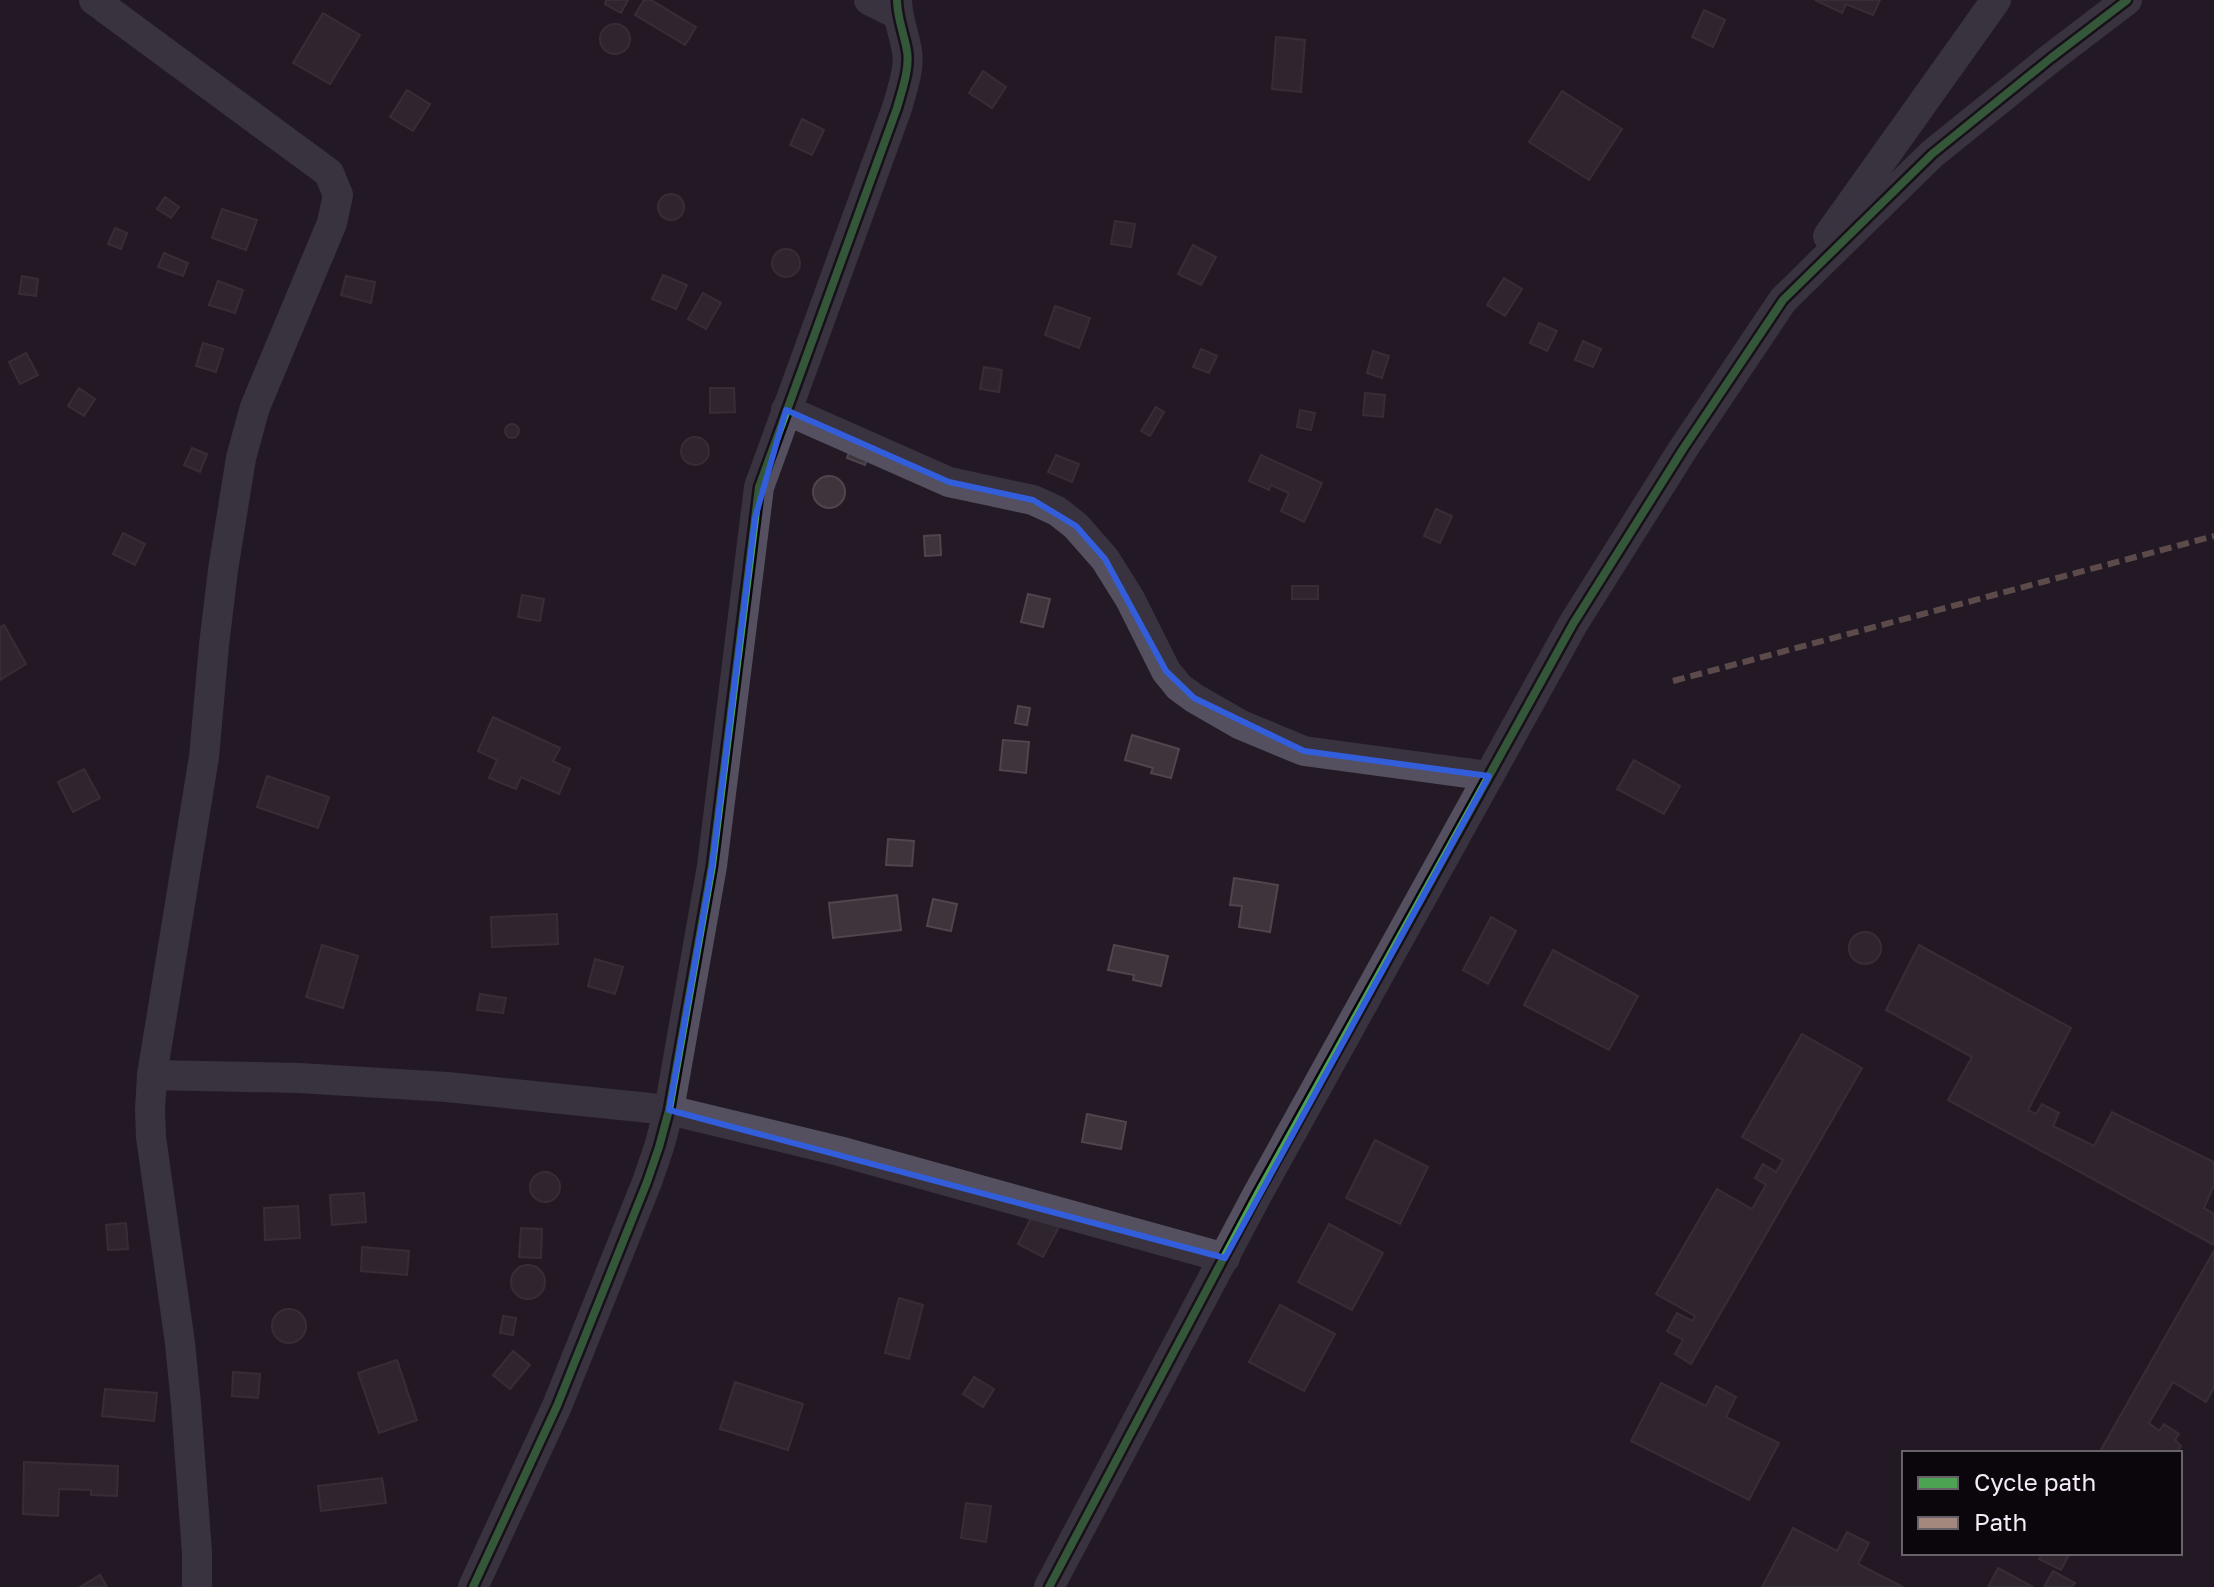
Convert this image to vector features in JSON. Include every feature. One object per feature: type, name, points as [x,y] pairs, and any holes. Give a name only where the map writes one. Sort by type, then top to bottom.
[{"type":"street","points":[[94,0],[329,173],[338,195],[332,223],[255,407],[241,458],[218,615],[204,757],[152,1075],[151,1137],[180,1343],[197,1587]]},
{"type":"street","points":[[473,1587],[557,1406],[647,1182],[669,1110],[712,866],[759,487],[905,80],[908,53],[897,7],[869,0]]},
{"type":"street","points":[[1049,1587],[1257,1195],[1573,624],[1683,449],[1783,300],[1996,0]]},
{"type":"street","points":[[1783,300],[1932,154],[2127,0]]},
{"type":"street","points":[[786,410],[940,478],[1033,500],[1057,511],[1076,526],[1105,559],[1130,599],[1166,671],[1179,687],[1241,725],[1304,751],[1489,776]]},
{"type":"street","points":[[152,1075],[299,1078],[432,1086],[669,1110],[839,1151],[1225,1258]]},
{"type":"highlighted area","points":[[786,410],[949,482],[1033,500],[1076,526],[1105,559],[1166,671],[1194,698],[1304,751],[1489,776],[1225,1258],[669,1110],[712,866],[755,518]]},
{"type":"building","points":[[606,0],[628,0],[621,13],[605,4]]},
{"type":"building","points":[[644,0],[651,0],[696,27],[685,45],[635,15]]},
{"type":"building","points":[[1815,0],[1880,0],[1873,15],[1846,4],[1842,13]]},
{"type":"building","points":[[1704,10],[1725,20],[1713,47],[1692,37]]},
{"type":"building","points":[[323,13],[360,35],[330,84],[293,63]]},
{"type":"building","points":[[615,24],[621,25],[629,33],[629,45],[621,53],[615,54],[609,53],[601,45],[600,39],[601,33],[609,25]]},
{"type":"building","points":[[1276,37],[1305,40],[1301,92],[1272,89]]},
{"type":"building","points":[[983,71],[1006,87],[992,108],[969,93]]},
{"type":"building","points":[[407,90],[430,104],[413,131],[390,117]]},
{"type":"building","points":[[1562,91],[1622,129],[1589,180],[1529,142]]},
{"type":"building","points":[[802,119],[824,130],[812,155],[790,145]]},
{"type":"building","points":[[671,194],[680,198],[684,207],[680,216],[671,220],[662,216],[658,207],[662,198]]},
{"type":"building","points":[[165,197],[179,207],[171,218],[157,209]]},
{"type":"building","points":[[222,209],[257,220],[246,250],[212,238]]},
{"type":"building","points":[[1115,221],[1135,224],[1131,247],[1111,244]]},
{"type":"building","points":[[115,228],[127,233],[121,249],[108,244]]},
{"type":"building","points":[[1193,245],[1216,257],[1201,285],[1178,274]]},
{"type":"building","points":[[786,249],[796,253],[800,263],[796,273],[786,277],[776,273],[772,263],[776,253]]},
{"type":"building","points":[[164,253],[188,263],[183,276],[158,267]]},
{"type":"building","points":[[663,275],[687,285],[676,309],[652,299]]},
{"type":"building","points":[[22,276],[38,279],[36,296],[19,294]]},
{"type":"building","points":[[346,276],[375,282],[371,303],[341,295]]},
{"type":"building","points":[[1504,278],[1522,289],[1505,316],[1487,305]]},
{"type":"building","points":[[218,281],[243,290],[235,313],[209,305]]},
{"type":"building","points":[[703,293],[721,303],[706,329],[688,319]]},
{"type":"building","points":[[1055,306],[1090,318],[1079,348],[1045,335]]},
{"type":"building","points":[[1539,323],[1557,331],[1547,351],[1530,343]]},
{"type":"building","points":[[1583,341],[1601,349],[1593,367],[1575,360]]},
{"type":"building","points":[[203,343],[223,349],[216,372],[196,366]]},
{"type":"building","points":[[1201,349],[1217,356],[1209,373],[1193,367]]},
{"type":"building","points":[[1373,351],[1389,356],[1382,378],[1367,373]]},
{"type":"building","points":[[26,353],[38,375],[20,384],[9,362]]},
{"type":"building","points":[[984,367],[1002,370],[999,392],[980,389]]},
{"type":"building","points":[[79,388],[95,399],[84,416],[68,406]]},
{"type":"building","points":[[710,388],[734,388],[735,412],[710,413]]},
{"type":"building","points":[[1365,393],[1385,395],[1383,417],[1363,415]]},
{"type":"building","points":[[1156,407],[1164,412],[1150,436],[1141,431]]},
{"type":"building","points":[[1300,410],[1315,413],[1311,430],[1297,427]]},
{"type":"building","points":[[512,424],[519,431],[512,438],[505,431]]},
{"type":"building","points":[[695,437],[705,441],[709,451],[705,461],[695,465],[685,461],[681,451],[685,441]]},
{"type":"building","points":[[852,444],[870,450],[865,465],[847,458]]},
{"type":"building","points":[[192,448],[207,454],[200,472],[184,465]]},
{"type":"building","points":[[1056,455],[1079,464],[1072,482],[1048,472]]},
{"type":"building","points":[[1261,455],[1322,483],[1304,522],[1281,511],[1289,493],[1271,485],[1269,490],[1249,481]]},
{"type":"building","points":[[829,476],[840,481],[845,492],[840,503],[829,508],[818,503],[813,492],[818,481]]},
{"type":"building","points":[[1436,509],[1452,516],[1440,543],[1424,536]]},
{"type":"building","points":[[123,533],[145,544],[135,565],[113,554]]},
{"type":"building","points":[[940,535],[941,555],[925,556],[924,536]]},
{"type":"building","points":[[1292,586],[1318,586],[1318,599],[1292,599]]},
{"type":"building","points":[[1028,594],[1050,599],[1043,627],[1021,622]]},
{"type":"building","points":[[522,595],[544,599],[540,621],[518,617]]},
{"type":"building","points":[[4,625],[26,664],[0,680],[0,627]]},
{"type":"building","points":[[1018,706],[1030,708],[1027,725],[1015,723]]},
{"type":"building","points":[[493,717],[560,748],[553,761],[570,769],[559,794],[521,777],[516,789],[489,778],[497,760],[478,751]]},
{"type":"building","points":[[1132,735],[1179,749],[1171,778],[1151,773],[1153,768],[1125,760]]},
{"type":"building","points":[[1003,740],[1029,742],[1026,773],[1000,770]]},
{"type":"building","points":[[1634,760],[1680,786],[1664,814],[1617,789]]},
{"type":"building","points":[[84,769],[100,798],[73,812],[58,782]]},
{"type":"building","points":[[267,776],[329,797],[318,828],[257,807]]},
{"type":"building","points":[[888,839],[914,841],[912,866],[886,865]]},
{"type":"building","points":[[1234,878],[1278,885],[1270,932],[1239,927],[1242,906],[1230,905]]},
{"type":"building","points":[[897,895],[901,930],[833,938],[829,903]]},
{"type":"building","points":[[933,899],[957,904],[951,931],[927,926]]},
{"type":"building","points":[[557,914],[558,944],[492,947],[491,917]]},
{"type":"building","points":[[1491,917],[1516,931],[1488,984],[1463,970]]},
{"type":"building","points":[[1865,932],[1876,937],[1881,948],[1876,959],[1865,964],[1854,959],[1849,948],[1854,937]]},
{"type":"building","points":[[322,945],[358,956],[343,1008],[306,997]]},
{"type":"building","points":[[1114,945],[1168,956],[1161,986],[1133,980],[1134,975],[1108,970]]},
{"type":"building","points":[[1919,945],[2071,1028],[2028,1110],[2036,1114],[2042,1104],[2059,1113],[2053,1126],[2094,1146],[2112,1112],[2214,1162],[2214,1185],[2204,1208],[2214,1214],[2214,1245],[1948,1100],[1972,1057],[1886,1010]]},
{"type":"building","points":[[1553,950],[1638,996],[1609,1050],[1524,1005]]},
{"type":"building","points":[[595,959],[623,967],[615,994],[588,986]]},
{"type":"building","points":[[480,994],[506,998],[503,1013],[477,1010]]},
{"type":"building","points":[[1802,1034],[1862,1068],[1691,1364],[1675,1354],[1683,1340],[1667,1331],[1677,1313],[1692,1321],[1695,1316],[1656,1294],[1717,1189],[1752,1209],[1766,1185],[1755,1178],[1763,1164],[1776,1172],[1783,1160],[1742,1137]]},
{"type":"building","points":[[1087,1114],[1126,1122],[1121,1149],[1082,1142]]},
{"type":"building","points":[[1375,1140],[1428,1167],[1400,1224],[1346,1198]]},
{"type":"building","points":[[545,1172],[551,1173],[559,1181],[559,1193],[551,1201],[545,1202],[539,1201],[531,1193],[530,1187],[531,1181],[539,1173]]},
{"type":"building","points":[[364,1193],[366,1222],[332,1225],[330,1195]]},
{"type":"building","points":[[298,1206],[300,1238],[265,1240],[264,1208]]},
{"type":"building","points":[[1033,1214],[1059,1227],[1043,1257],[1018,1244]]},
{"type":"building","points":[[126,1223],[128,1249],[108,1250],[106,1225]]},
{"type":"building","points":[[1329,1224],[1383,1253],[1352,1310],[1298,1282]]},
{"type":"building","points":[[521,1228],[542,1229],[541,1258],[519,1257]]},
{"type":"building","points":[[362,1247],[409,1251],[407,1275],[361,1271]]},
{"type":"building","points":[[2214,1251],[2214,1387],[2206,1402],[2173,1382],[2149,1423],[2159,1431],[2164,1424],[2179,1434],[2175,1440],[2181,1446],[2178,1451],[2100,1451]]},
{"type":"building","points":[[528,1265],[540,1270],[545,1282],[540,1294],[528,1299],[516,1294],[511,1282],[516,1270]]},
{"type":"building","points":[[899,1298],[923,1305],[909,1359],[885,1353]]},
{"type":"building","points":[[1280,1305],[1335,1334],[1304,1391],[1249,1362]]},
{"type":"building","points":[[289,1309],[301,1314],[306,1326],[301,1338],[289,1343],[277,1338],[272,1326],[277,1314]]},
{"type":"building","points":[[503,1316],[516,1318],[513,1335],[500,1333]]},
{"type":"building","points":[[513,1351],[530,1365],[510,1389],[493,1375]]},
{"type":"building","points":[[397,1360],[417,1420],[379,1433],[358,1373]]},
{"type":"building","points":[[233,1372],[260,1374],[258,1398],[232,1396]]},
{"type":"building","points":[[974,1377],[994,1389],[983,1407],[963,1394]]},
{"type":"building","points":[[735,1382],[803,1404],[788,1450],[720,1429]]},
{"type":"building","points":[[1661,1383],[1706,1406],[1716,1386],[1736,1397],[1726,1417],[1779,1443],[1749,1500],[1631,1441]]},
{"type":"building","points":[[105,1389],[157,1393],[154,1421],[102,1416]]},
{"type":"building","points":[[24,1462],[118,1466],[117,1496],[91,1495],[91,1490],[59,1489],[58,1516],[23,1514]]},
{"type":"building","points":[[382,1478],[386,1503],[321,1511],[318,1486]]},
{"type":"building","points":[[966,1503],[991,1506],[986,1542],[961,1538]]},
{"type":"building","points":[[1793,1528],[1837,1551],[1847,1532],[1869,1543],[1858,1564],[1903,1587],[1762,1587]]},
{"type":"building","points":[[2041,1555],[2069,1555],[2061,1570],[2039,1559]]},
{"type":"building","points":[[1998,1568],[2033,1587],[1988,1587]]},
{"type":"building","points":[[2053,1571],[2075,1583],[2072,1587],[2044,1587]]},
{"type":"building","points":[[100,1575],[107,1587],[80,1587]]},
{"type":"marked path","points":[[1673,681],[2214,536]]},
{"type":"cycle path","points":[[473,1587],[557,1406],[647,1182],[669,1110],[712,866],[759,487],[901,94],[908,58],[897,0]]},
{"type":"cycle path","points":[[1049,1587],[1257,1195],[1573,624],[1683,449],[1783,300],[1932,154],[2127,0]]}]
